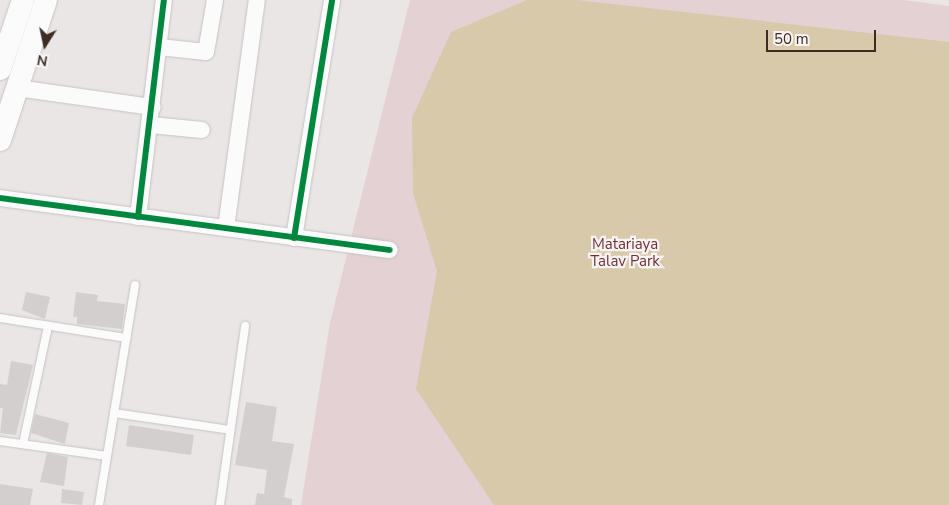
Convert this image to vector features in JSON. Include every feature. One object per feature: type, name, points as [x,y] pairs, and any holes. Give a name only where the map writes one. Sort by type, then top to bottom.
[{"type":"main road","points":[[0,69],[3,47],[23,0]]},
{"type":"main road","points":[[0,140],[46,0]]},
{"type":"street","points":[[138,217],[151,125],[164,0]]},
{"type":"street","points":[[159,48],[206,52],[215,0]]},
{"type":"street","points":[[226,228],[256,0]]},
{"type":"street","points":[[294,238],[332,0]]},
{"type":"street","points":[[17,88],[153,106]]},
{"type":"street","points":[[151,125],[202,130]]},
{"type":"street","points":[[0,198],[390,250]]},
{"type":"lane","points":[[99,505],[134,285]]},
{"type":"lane","points":[[0,318],[126,338]]},
{"type":"lane","points":[[23,444],[48,326]]},
{"type":"lane","points":[[220,505],[245,326]]},
{"type":"lane","points":[[114,413],[230,430]]},
{"type":"lane","points":[[0,441],[107,456]]},
{"type":"green space","name":"Matariaya Talav Park","points":[[410,0],[903,0],[949,6],[949,505],[301,505],[330,323]]},
{"type":"shaded area","name":"Matariaya Talav Park","points":[[527,0],[577,0],[949,42],[949,505],[494,505],[416,389],[437,271],[413,193],[412,118],[451,32]]},
{"type":"building","points":[[26,292],[50,297],[45,319],[22,310]]},
{"type":"building","points":[[76,292],[98,295],[97,301],[125,304],[122,329],[77,324],[77,317],[73,317]]},
{"type":"building","points":[[11,361],[33,365],[16,435],[0,433],[3,408],[0,408],[0,384],[7,385]]},
{"type":"building","points":[[246,402],[277,407],[272,441],[294,444],[284,497],[292,499],[292,505],[255,505],[257,493],[264,494],[267,470],[235,465]]},
{"type":"building","points":[[35,414],[69,423],[65,444],[31,433]]},
{"type":"building","points":[[129,425],[194,435],[191,455],[126,446]]},
{"type":"building","points":[[47,453],[68,457],[64,486],[40,482]]},
{"type":"building","points":[[0,484],[33,489],[30,505],[0,505]]},
{"type":"building","points":[[62,489],[84,492],[82,505],[61,503]]},
{"type":"cycle path","points":[[138,217],[164,0]]},
{"type":"cycle path","points":[[294,238],[332,0]]},
{"type":"cycle path","points":[[0,198],[390,250]]}]
